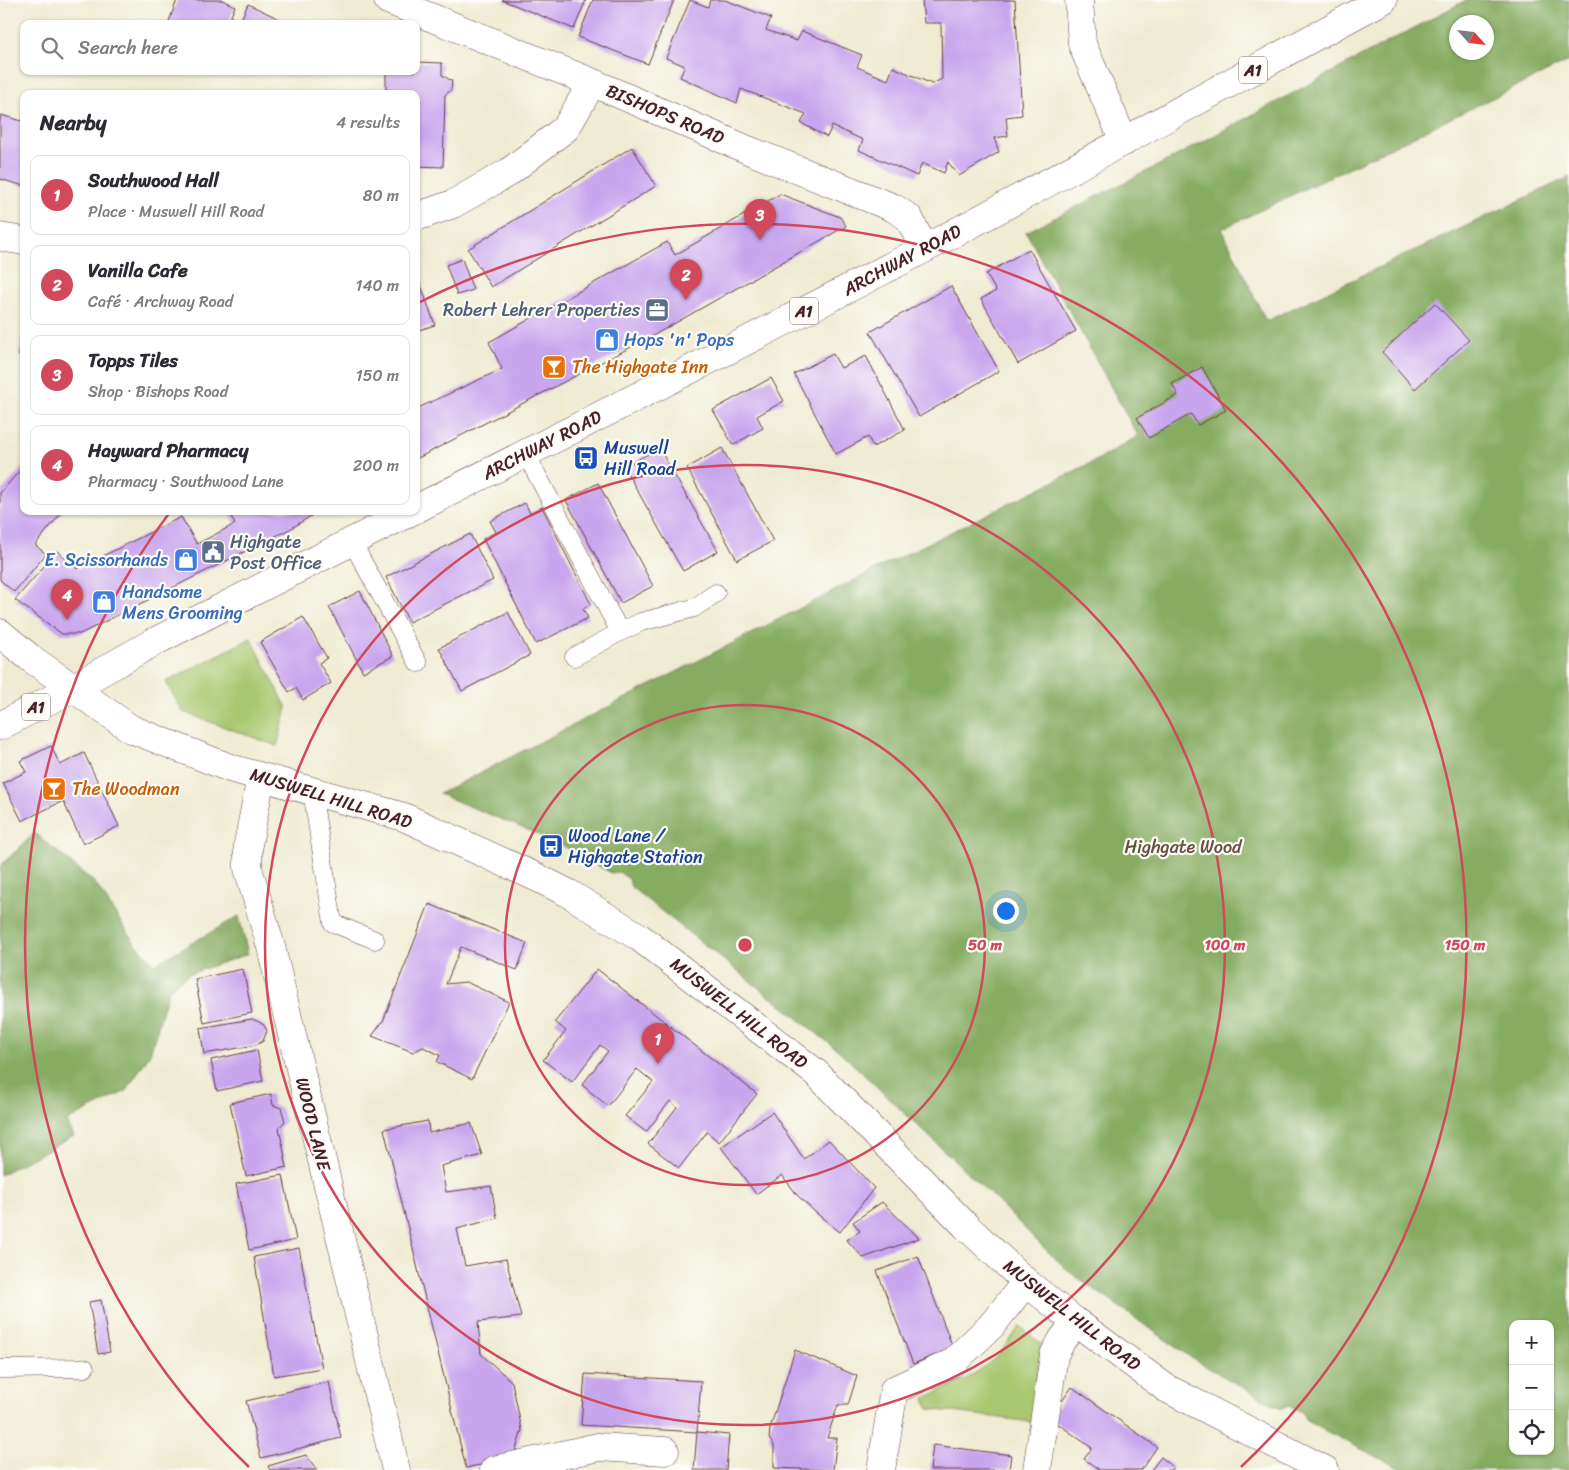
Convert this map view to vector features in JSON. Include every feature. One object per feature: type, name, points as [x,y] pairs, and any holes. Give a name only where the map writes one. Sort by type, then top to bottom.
[{"type":"main road","name":"BISHOPS ROAD","points":[[388,0],[591,82],[748,150],[894,208],[909,218],[924,249]]},
{"type":"main road","points":[[1079,0],[1082,44],[1124,142]]},
{"type":"main road","name":"ARCHWAY ROAD","points":[[420,507],[924,249],[1124,142],[1295,46],[1383,0]]},
{"type":"main road","points":[[420,216],[453,204],[509,172],[566,128],[591,82]]},
{"type":"main road","points":[[0,236],[20,240]]},
{"type":"main road","name":"A1","points":[[0,726],[73,688],[154,642],[404,515]]},
{"type":"main road","name":"MUSWELL HILL ROAD","points":[[0,633],[24,653],[131,729],[230,768],[404,817],[568,893],[639,937],[816,1073],[959,1219],[1026,1282],[1076,1322],[1166,1388],[1325,1470]]},
{"type":"main road","name":"WOOD LANE","points":[[260,777],[248,844],[248,868],[270,947],[396,1470]]},
{"type":"main road","points":[[881,1470],[894,1390],[952,1363],[991,1326],[1026,1282]]},
{"type":"main road","points":[[1037,1470],[1054,1355],[1062,1340],[1076,1322]]},
{"type":"main road","points":[[494,1470],[598,1447],[665,1451]]},
{"type":"lane","points":[[526,454],[620,632]]},
{"type":"lane","points":[[352,542],[418,663]]},
{"type":"lane","points":[[574,657],[642,622],[694,608],[716,593]]},
{"type":"lane","points":[[312,791],[333,923],[375,940]]},
{"type":"lane","points":[[0,1369],[85,1368]]},
{"type":"green space","name":"Highgate Wood","points":[[1466,0],[1569,0],[1569,61],[1222,229],[1266,321],[1569,177],[1569,1470],[1403,1470],[1306,1421],[1302,1412],[1290,1406],[1281,1409],[1193,1359],[1071,1273],[839,1051],[631,887],[629,879],[619,872],[611,873],[560,844],[562,840],[555,836],[552,840],[439,794],[896,559],[1099,459],[1138,436],[1026,232],[1161,164]]},
{"type":"green space","points":[[251,638],[287,708],[277,746],[183,712],[166,682]]},
{"type":"green space","points":[[35,833],[95,883],[134,942],[155,964],[239,916],[248,954],[189,974],[169,989],[150,1054],[126,1091],[67,1121],[74,1136],[0,1175],[0,866]]},
{"type":"green space","points":[[1020,1326],[1041,1344],[1032,1422],[929,1409],[925,1398],[972,1376],[998,1356]]},
{"type":"building","points":[[177,0],[222,0],[235,6],[230,20],[170,20]]},
{"type":"building","points":[[502,0],[586,0],[574,29]]},
{"type":"building","points":[[593,0],[674,0],[648,64],[578,37]]},
{"type":"building","points":[[690,0],[708,7],[710,0],[725,0],[771,18],[766,30],[797,41],[802,31],[862,55],[857,67],[888,80],[893,67],[932,84],[942,79],[941,23],[924,23],[922,0],[1015,0],[1022,115],[1006,117],[1008,136],[994,138],[999,152],[959,176],[948,162],[944,173],[922,163],[917,176],[859,150],[863,140],[832,126],[827,137],[801,123],[806,114],[741,89],[737,103],[680,77],[685,66],[666,58]]},
{"type":"building","points":[[248,4],[282,20],[241,20]]},
{"type":"building","points":[[420,62],[442,63],[442,75],[452,81],[451,90],[445,95],[443,167],[420,166],[420,90],[386,90],[386,75],[420,75]]},
{"type":"building","points":[[1,115],[20,120],[20,185],[0,179]]},
{"type":"building","points":[[632,147],[656,186],[491,287],[468,249]]},
{"type":"building","points":[[780,194],[840,217],[846,226],[656,334],[420,457],[420,407],[502,369],[489,342],[667,242],[675,255]]},
{"type":"building","points":[[1029,249],[1076,331],[1018,364],[981,299],[996,291],[986,274]]},
{"type":"building","points":[[462,259],[473,290],[457,295],[446,265]]},
{"type":"building","points":[[420,282],[435,325],[420,330]]},
{"type":"building","points":[[951,286],[999,371],[919,417],[870,332]]},
{"type":"building","points":[[1435,303],[1469,340],[1415,389],[1382,352]]},
{"type":"building","points":[[833,354],[841,368],[866,356],[905,430],[873,447],[868,437],[836,454],[794,374]]},
{"type":"building","points":[[1202,367],[1226,410],[1198,425],[1191,414],[1149,438],[1137,418],[1178,395],[1172,384]]},
{"type":"building","points":[[771,378],[784,401],[757,416],[763,428],[733,445],[713,410]]},
{"type":"building","points":[[659,448],[718,551],[683,571],[624,467]]},
{"type":"building","points":[[722,448],[773,541],[737,560],[687,468]]},
{"type":"building","points":[[20,470],[20,515],[60,515],[35,545],[46,554],[14,592],[0,580],[0,493]]},
{"type":"building","points":[[598,483],[653,586],[621,603],[566,500]]},
{"type":"building","points":[[525,503],[530,513],[542,507],[591,604],[583,609],[588,618],[536,644],[483,539],[496,532],[490,521]]},
{"type":"building","points":[[230,515],[313,515],[290,529],[80,634],[62,634],[15,600],[57,551],[77,569],[181,517],[197,544],[235,524]]},
{"type":"building","points":[[470,534],[493,580],[409,622],[386,577]]},
{"type":"building","points":[[360,591],[393,656],[363,672],[329,607]]},
{"type":"building","points":[[508,612],[530,655],[462,691],[439,648]]},
{"type":"building","points":[[303,617],[327,658],[319,663],[331,683],[303,700],[296,688],[289,692],[260,642]]},
{"type":"building","name":"The Woodman","points":[[51,746],[60,765],[84,753],[119,826],[83,844],[63,801],[22,821],[3,783],[26,772],[20,761]]},
{"type":"building","points":[[429,904],[527,943],[517,970],[461,947],[446,984],[466,982],[509,1002],[472,1079],[437,1062],[440,1055],[423,1047],[413,1052],[372,1036],[383,1021]]},
{"type":"building","points":[[243,969],[252,1013],[204,1023],[195,979]]},
{"type":"building","points":[[597,969],[757,1094],[719,1142],[707,1132],[679,1168],[648,1144],[677,1107],[670,1101],[646,1132],[625,1116],[653,1082],[637,1069],[608,1106],[582,1085],[608,1051],[600,1045],[572,1082],[543,1060],[566,1031],[555,1022]]},
{"type":"building","points":[[252,1019],[264,1025],[267,1031],[263,1041],[256,1045],[204,1054],[200,1028]]},
{"type":"building","points":[[257,1050],[263,1081],[217,1091],[211,1060]]},
{"type":"building","points":[[271,1094],[273,1105],[281,1108],[285,1121],[279,1128],[287,1167],[246,1176],[230,1103]]},
{"type":"building","points":[[772,1112],[804,1159],[829,1140],[874,1188],[840,1232],[798,1196],[782,1175],[756,1194],[721,1147]]},
{"type":"building","points":[[428,1121],[429,1133],[471,1123],[482,1155],[441,1166],[446,1192],[491,1186],[497,1218],[457,1229],[465,1266],[506,1259],[521,1317],[478,1322],[481,1354],[512,1382],[522,1430],[513,1458],[466,1468],[384,1129]]},
{"type":"building","points":[[283,1175],[296,1240],[249,1250],[236,1184]]},
{"type":"building","points":[[882,1202],[919,1238],[863,1258],[847,1240],[860,1231],[853,1222]]},
{"type":"building","points":[[299,1248],[322,1368],[274,1376],[254,1257]]},
{"type":"building","points":[[918,1256],[953,1348],[913,1364],[877,1271]]},
{"type":"building","points":[[101,1300],[110,1352],[98,1354],[89,1302]]},
{"type":"building","points":[[795,1350],[857,1376],[848,1405],[838,1405],[827,1438],[837,1438],[833,1470],[774,1468],[774,1445],[769,1439],[770,1428]]},
{"type":"building","points":[[585,1374],[701,1381],[697,1432],[581,1425]]},
{"type":"building","points":[[329,1382],[341,1438],[261,1458],[246,1401]]},
{"type":"building","points":[[1072,1387],[1157,1447],[1141,1470],[1100,1470],[1084,1459],[1092,1448],[1050,1418]]},
{"type":"building","points":[[697,1432],[729,1435],[726,1470],[694,1470]]},
{"type":"building","points":[[933,1445],[1011,1455],[1009,1470],[930,1470]]},
{"type":"building","points":[[306,1455],[317,1470],[270,1470],[268,1466]]},
{"type":"building","points":[[1161,1457],[1173,1467],[1171,1470],[1151,1470]]},
{"type":"place","name":"Topps Tiles","points":[[760,240]]},
{"type":"place","name":"Vanilla Cafe","points":[[686,300]]},
{"type":"place","name":"Robert Lehrer Properties","points":[[657,310]]},
{"type":"place","name":"Hops 'n' Pops","points":[[607,340]]},
{"type":"place","name":"The Highgate Inn","points":[[554,367]]},
{"type":"place","name":"Muswell Hill Road","points":[[586,458]]},
{"type":"place","name":"Highgate Post Office","points":[[213,552]]},
{"type":"place","name":"E. Scissorhands","points":[[186,560]]},
{"type":"place","name":"Handsome Mens Grooming","points":[[104,602]]},
{"type":"place","name":"Hayward Pharmacy","points":[[67,620]]},
{"type":"place","name":"The Woodman","points":[[54,789]]},
{"type":"place","name":"Wood Lane / Highgate Station","points":[[551,846]]},
{"type":"place","name":"Southwood Hall","points":[[658,1064]]}]
